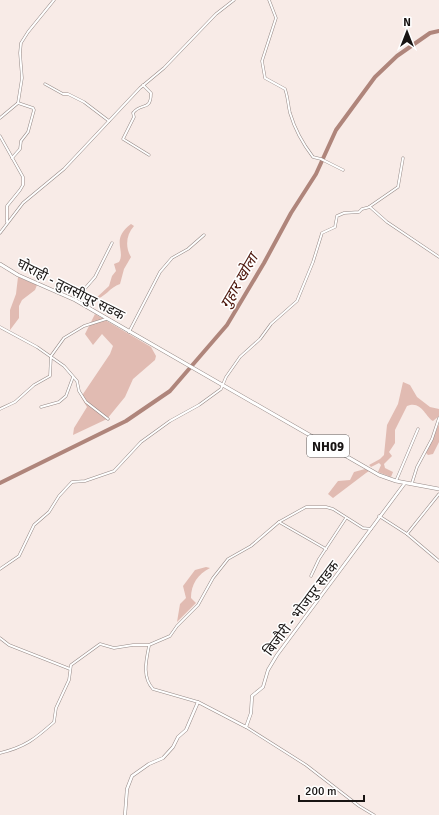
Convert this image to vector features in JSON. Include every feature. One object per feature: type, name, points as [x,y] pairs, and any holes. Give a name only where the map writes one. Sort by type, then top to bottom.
[{"type":"main road","name":"घोराही - तुलसीपुर सडक","points":[[0,264],[18,275],[75,300],[224,386]]},
{"type":"main road","name":"NH09","points":[[224,386],[379,475],[396,481],[439,489]]},
{"type":"street","points":[[0,118],[18,103],[22,78],[20,53],[21,43],[54,0]]},
{"type":"street","points":[[0,233],[23,203],[64,169],[143,85],[164,68],[216,14],[234,0]]},
{"type":"street","points":[[269,0],[276,18],[262,61],[264,78],[286,89],[289,98],[290,112],[300,140],[313,157],[321,159],[343,170]]},
{"type":"street","points":[[45,84],[63,94],[68,94],[84,102],[109,121]]},
{"type":"street","points":[[143,85],[152,93],[151,100],[147,106],[136,109],[133,113],[134,117],[123,139],[149,155]]},
{"type":"street","points":[[12,158],[20,149],[21,141],[28,132],[34,110],[33,108],[18,103]]},
{"type":"street","points":[[0,136],[21,173],[23,182],[20,190],[7,206],[7,222]]},
{"type":"street","points":[[0,569],[19,556],[34,526],[49,512],[59,496],[72,482],[85,481],[114,471],[141,442],[170,421],[199,405],[224,386],[226,377],[240,357],[260,339],[271,324],[297,301],[313,262],[322,234],[335,227],[338,216],[359,212],[398,188],[403,158]]},
{"type":"street","points":[[369,207],[391,225],[439,257]]},
{"type":"street","points":[[129,332],[160,272],[172,258],[188,249],[204,235]]},
{"type":"street","points":[[75,300],[94,276],[112,243]]},
{"type":"street","points":[[0,409],[16,402],[25,392],[50,376],[51,356],[57,346],[71,333],[106,319]]},
{"type":"street","points":[[0,327],[51,356],[64,366],[73,377],[86,402],[108,419]]},
{"type":"street","points":[[41,407],[59,402],[66,396],[73,377]]},
{"type":"street","points":[[412,483],[417,467],[432,439],[439,418]]},
{"type":"street","points":[[396,481],[418,429]]},
{"type":"street","name":"बिजौरी - भोजपुर सडक","points":[[246,727],[251,713],[252,696],[263,687],[271,665],[295,629],[307,617],[316,602],[405,483]]},
{"type":"street","points":[[406,534],[439,494]]},
{"type":"street","points":[[0,753],[28,744],[54,722],[56,708],[69,680],[71,665],[78,658],[100,644],[114,648],[133,644],[149,645],[170,636],[177,626],[198,605],[213,578],[228,559],[251,546],[280,522],[306,507],[326,507],[363,528],[372,529]]},
{"type":"street","points":[[379,516],[406,534],[439,561]]},
{"type":"street","points":[[311,576],[319,559],[346,518]]},
{"type":"street","points":[[280,522],[326,549]]},
{"type":"street","points":[[0,638],[10,645],[70,669]]},
{"type":"street","points":[[149,645],[146,668],[148,684],[153,689],[198,702],[246,727],[306,764],[359,806],[374,815]]},
{"type":"street","points":[[125,815],[127,789],[132,776],[149,764],[163,758],[173,747],[178,737],[186,730],[198,702]]},
{"type":"shaded area","points":[[131,224],[134,226],[129,233],[127,245],[131,257],[124,269],[120,284],[113,287],[98,299],[94,300],[109,286],[112,276],[116,271],[114,264],[119,262],[121,258],[121,235]]},
{"type":"shaded area","points":[[18,277],[37,285],[35,290],[22,300],[19,306],[19,318],[10,330],[10,310],[16,294]]},
{"type":"shaded area","points":[[95,314],[151,347],[156,356],[155,360],[133,379],[125,397],[107,419],[73,435],[74,428],[87,407],[81,397],[110,354],[113,346],[102,334],[93,345],[85,334]]},
{"type":"shaded area","points":[[403,382],[410,385],[417,397],[430,407],[439,409],[439,416],[433,421],[416,405],[407,406],[395,430],[395,443],[389,452],[392,456],[384,464],[385,468],[393,472],[391,477],[378,472],[381,465],[379,463],[371,467],[369,465],[384,455],[387,425],[398,404]]},
{"type":"shaded area","points":[[439,424],[439,442],[433,454],[428,455],[426,453]]},
{"type":"shaded area","points":[[365,469],[369,471],[333,498],[328,494],[338,481],[350,480],[354,472]]},
{"type":"shaded area","points":[[206,567],[210,568],[199,576],[192,588],[191,598],[196,603],[177,622],[180,604],[186,598],[183,586],[195,570]]},
{"type":"waterway","name":"गुहार खोला","points":[[0,483],[126,421],[170,391],[227,325],[264,263],[291,213],[316,174],[336,130],[375,77],[397,56],[430,33],[439,31]]}]
